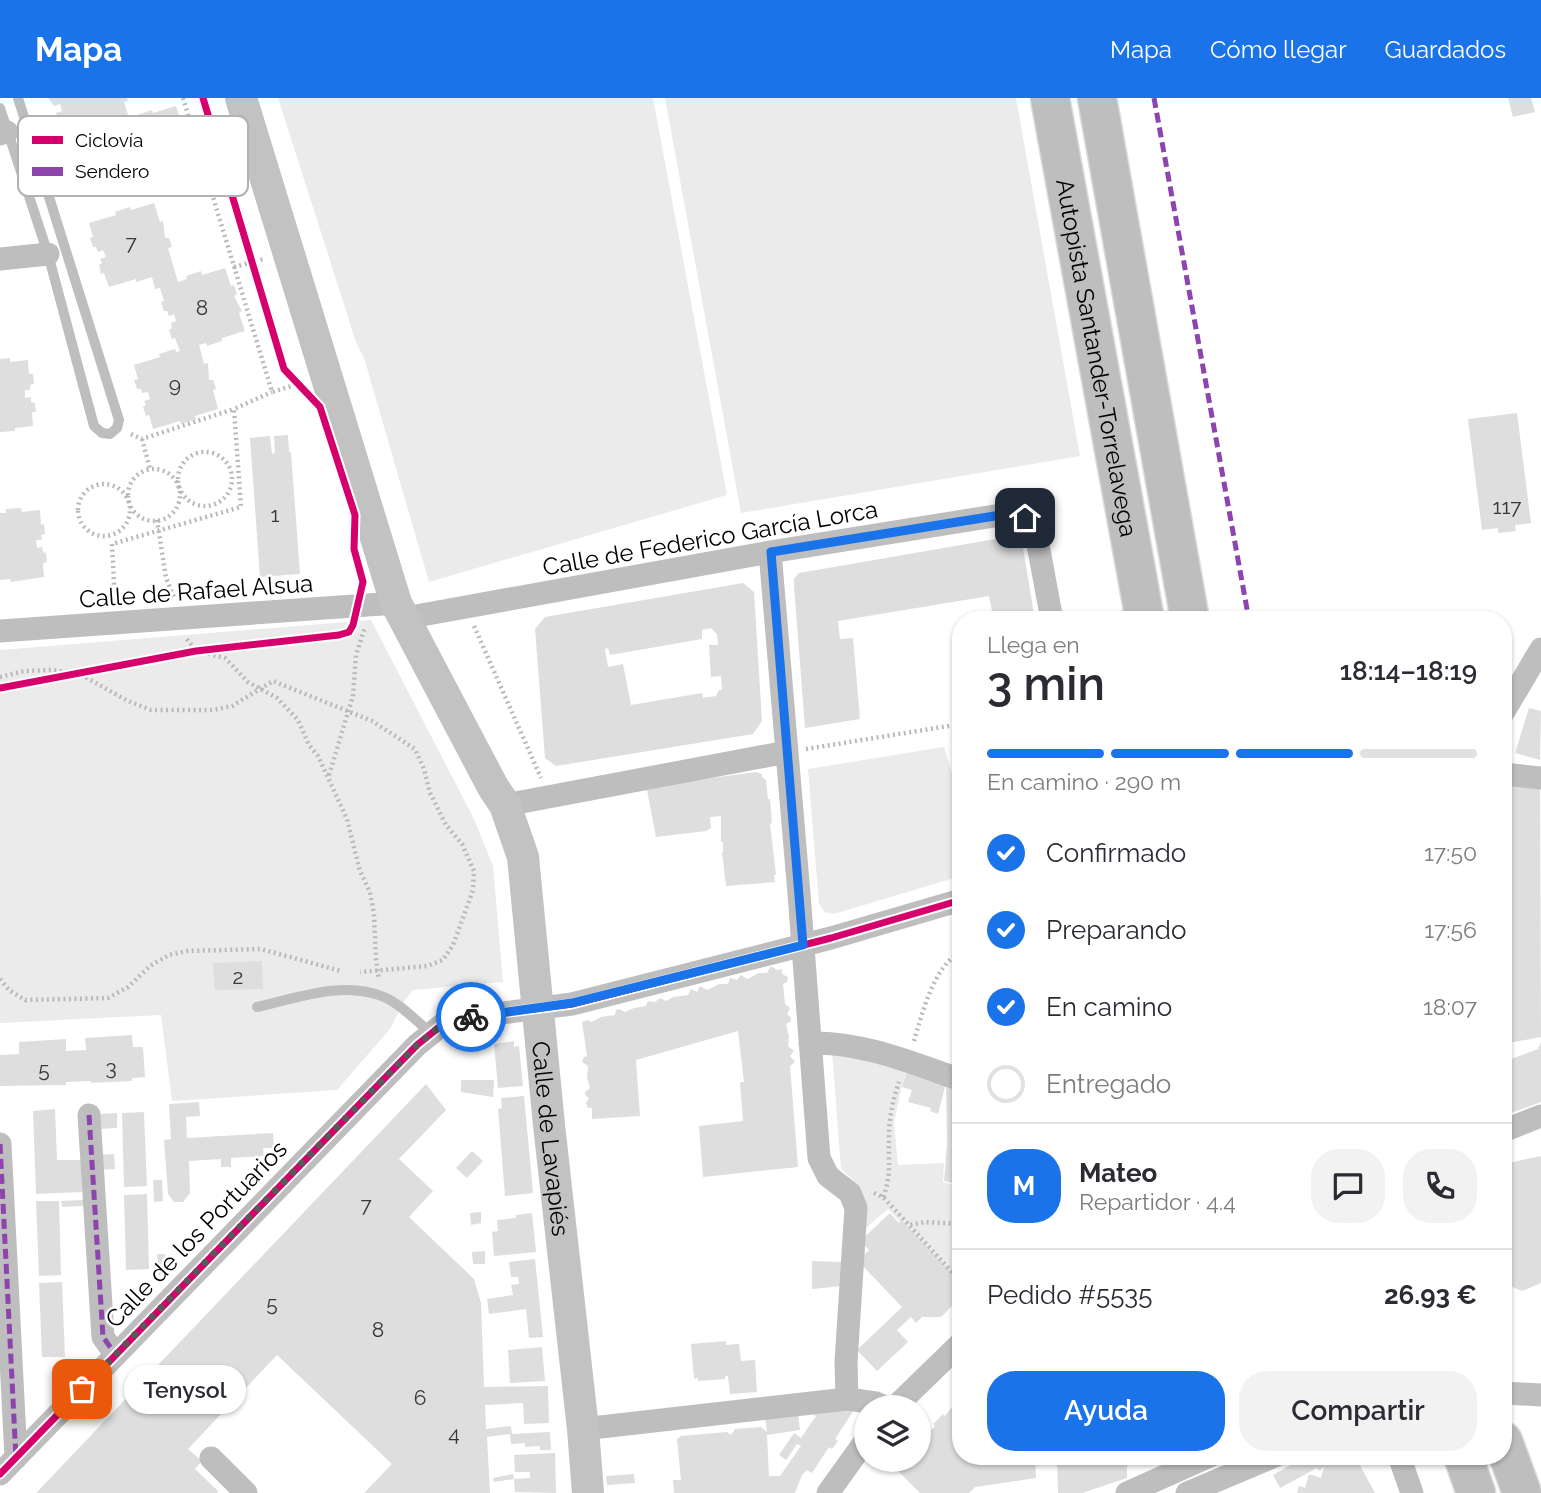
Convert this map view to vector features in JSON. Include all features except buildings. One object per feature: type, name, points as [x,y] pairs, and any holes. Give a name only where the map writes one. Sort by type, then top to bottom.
[{"type":"highway","name":"Autopista Santander-Torrelavega","points":[[1049,98],[1143,611]]},
{"type":"highway","name":"Autopista Santander-Torrelavega","points":[[1097,98],[1188,611]]},
{"type":"highway","points":[[1466,1465],[1476,1493]]},
{"type":"highway","points":[[1512,1465],[1522,1493]]},
{"type":"main road","name":"Calle de Lavapiés","points":[[241,98],[245,116]]},
{"type":"main road","name":"Calle de Lavapiés","points":[[248,127],[310,383],[391,609],[505,805],[523,857],[588,1493]]},
{"type":"street","points":[[0,259],[48,254]]},
{"type":"street","name":"Calle de Federico García Lorca","points":[[391,609],[466,607],[771,552],[1007,514],[1025,518],[1036,534],[1050,611]]},
{"type":"street","points":[[771,552],[819,1158],[828,1176],[850,1193],[856,1208],[846,1362],[848,1399]]},
{"type":"street","name":"Calle de Rafael Alsua","points":[[0,631],[179,618],[391,609]]},
{"type":"street","points":[[1512,698],[1541,649]]},
{"type":"street","points":[[505,805],[787,752]]},
{"type":"street","points":[[1512,775],[1541,778]]},
{"type":"street","name":"Calle de los Portuarios","points":[[8,1466],[417,1045],[448,1020],[572,1003],[803,945],[952,903]]},
{"type":"street","points":[[810,1043],[836,1043],[864,1048],[952,1077]]},
{"type":"street","points":[[89,1115],[103,1337],[116,1354]]},
{"type":"street","points":[[1512,1127],[1541,1116]]},
{"type":"street","points":[[0,1144],[8,1466]]},
{"type":"street","points":[[907,1395],[952,1352]]},
{"type":"street","points":[[1512,1393],[1541,1395]]},
{"type":"street","points":[[583,1429],[854,1400]]},
{"type":"street","points":[[828,1493],[854,1457]]},
{"type":"street","points":[[211,1458],[238,1490]]},
{"type":"street","points":[[1127,1493],[1190,1465]]},
{"type":"street","points":[[1187,1493],[1254,1465]]},
{"type":"street","points":[[1402,1465],[1412,1493]]},
{"type":"lane","points":[[18,98],[24,116]]},
{"type":"lane","points":[[0,108],[4,133],[18,172]]},
{"type":"lane","points":[[27,196],[48,254],[94,426],[102,433],[110,434],[117,428],[119,420],[49,196]]},
{"type":"lane","points":[[257,1007],[324,992],[358,989],[386,997],[431,1033]]},
{"type":"path","points":[[183,98],[188,116]]},
{"type":"path","points":[[213,196],[272,392]]},
{"type":"path","points":[[248,250],[256,276]]},
{"type":"path","points":[[292,377],[310,383]]},
{"type":"path","points":[[117,428],[142,439],[234,409],[272,392],[310,383]]},
{"type":"path","points":[[112,544],[242,507],[234,409]]},
{"type":"path","points":[[142,439],[150,469]]},
{"type":"path","points":[[178,487],[167,473],[150,469],[142,472],[130,485],[129,503],[128,520],[116,534],[107,537],[90,533],[83,527],[78,509],[85,493],[100,484],[110,485],[125,495],[129,503],[140,517],[157,520],[173,512],[178,505],[178,487],[177,477],[180,468],[192,455],[211,453],[220,457],[231,472],[230,491],[216,504],[198,506],[189,502],[178,487]]},
{"type":"path","points":[[231,472],[239,470]]},
{"type":"path","points":[[157,520],[166,578],[176,601],[185,636],[196,651],[225,658],[258,689],[277,698],[298,720],[309,745],[329,776],[347,819],[360,871],[370,892],[378,971],[386,997]]},
{"type":"path","points":[[107,537],[112,544],[117,623]]},
{"type":"path","points":[[466,607],[548,795]]},
{"type":"path","points":[[329,776],[353,696],[356,655],[364,628],[377,614],[391,609]]},
{"type":"path","points":[[183,653],[221,648]]},
{"type":"path","points":[[48,678],[91,670]]},
{"type":"path","points":[[0,677],[24,671],[78,673],[128,701],[151,709],[214,710],[232,706],[273,681],[372,721],[415,749],[440,814],[462,844],[474,871],[473,890],[453,946],[443,960],[426,966],[378,971],[338,971],[261,949],[187,951],[169,955],[150,966],[128,987],[107,999],[25,1000],[9,990],[0,979]]},
{"type":"path","points":[[787,752],[952,724]]},
{"type":"path","points":[[850,1193],[873,1193],[883,1197],[952,1272]]},
{"type":"path","points":[[909,1225],[925,1222],[952,1223]]},
{"type":"shaded area","points":[[278,98],[653,98],[727,495],[429,582],[364,358],[356,342]]},
{"type":"shaded area","points":[[665,98],[1016,98],[1080,456],[741,513]]},
{"type":"shaded area","points":[[371,620],[474,819],[493,866],[503,982],[413,990],[390,1029],[337,1090],[172,1101],[161,1015],[0,1023],[0,650]]},
{"type":"shaded area","points":[[944,747],[952,774],[952,879],[834,914],[824,912],[819,903],[808,769]]},
{"type":"shaded area","points":[[832,1051],[906,1069],[894,1122],[898,1165],[944,1163],[943,1182],[952,1184],[952,1277],[888,1209],[866,1228],[863,1194],[841,1169]]},
{"type":"marked path","points":[[1154,98],[1247,611]]},
{"type":"marked path","points":[[89,1115],[103,1337],[116,1355]]},
{"type":"marked path","points":[[0,1144],[16,1458]]},
{"type":"cycle path","points":[[203,98],[208,116]]},
{"type":"cycle path","points":[[0,688],[196,651],[339,635],[349,632],[353,625],[363,582],[354,549],[355,515],[320,407],[284,369],[232,196]]},
{"type":"cycle path","points":[[0,1474],[417,1045],[448,1020],[572,1004],[831,938],[952,903]]},
{"type":"way so far","points":[[82,1389],[417,1045],[448,1020],[471,1017]]},
{"type":"place","name":"Tenysol","points":[[82,1389]]},
{"type":"route","points":[[471,1017],[572,1003],[803,945],[771,552],[1007,514],[1025,518]]}]
